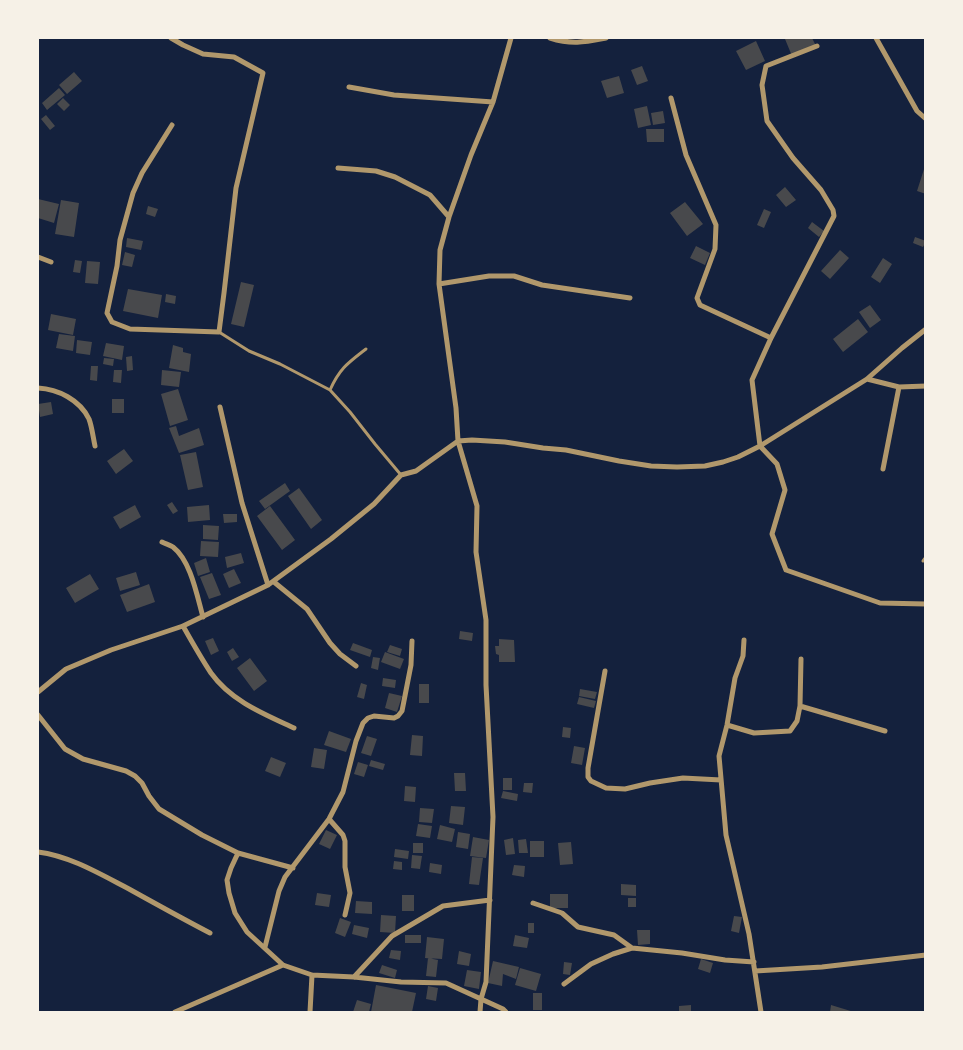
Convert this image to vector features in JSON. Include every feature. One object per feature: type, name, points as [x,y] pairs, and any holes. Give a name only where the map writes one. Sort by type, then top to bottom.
[{"type":"street","points":[[171,38],[203,54],[234,57],[263,73],[236,188],[219,332],[130,329],[112,322],[107,313],[117,266],[120,240],[133,193],[142,173],[172,125]]},
{"type":"street","points":[[480,1012],[481,999],[486,982],[493,817],[486,685],[486,620],[476,552],[477,506],[458,441],[456,408],[439,284],[440,250],[471,155],[493,102],[511,38]]},
{"type":"street","points":[[550,38],[562,42],[583,43],[606,38]]},
{"type":"street","points":[[876,38],[917,111],[926,119]]},
{"type":"street","points":[[817,46],[766,66],[762,85],[767,122],[793,158],[821,190],[833,210],[834,216],[771,338],[752,380],[760,446],[777,464],[785,490],[772,534],[786,570],[880,603],[926,604]]},
{"type":"street","points":[[349,87],[394,94],[493,102]]},
{"type":"street","points":[[671,98],[686,155],[716,224],[715,249],[697,298],[700,304],[771,338]]},
{"type":"street","points":[[338,168],[376,172],[395,178],[430,195],[450,217]]},
{"type":"street","points":[[38,257],[51,262]]},
{"type":"street","points":[[439,284],[489,276],[514,276],[542,285],[630,298]]},
{"type":"street","points":[[38,692],[66,670],[111,650],[183,626],[271,584],[374,504],[401,475],[416,471],[458,441],[505,442],[566,450],[652,466],[706,466],[723,462],[760,446],[867,379],[926,330]]},
{"type":"street","points":[[867,379],[899,387],[926,386]]},
{"type":"street","points":[[883,469],[899,387]]},
{"type":"street","points":[[38,388],[59,392],[72,399],[83,410],[89,420],[95,446]]},
{"type":"street","points":[[220,407],[242,503],[271,584],[307,609],[330,643],[340,654],[356,666]]},
{"type":"street","points":[[162,542],[174,548],[183,559],[190,573],[203,616]]},
{"type":"street","points":[[183,626],[212,674],[227,691],[243,703],[294,728]]},
{"type":"street","points":[[744,640],[743,656],[735,678],[719,756],[720,780],[726,835],[749,934],[761,1012]]},
{"type":"street","points":[[265,947],[279,891],[285,878],[329,819],[343,792],[356,741],[363,723],[368,718],[374,716],[394,718],[402,711],[411,665],[412,641]]},
{"type":"street","points":[[726,725],[754,733],[790,731],[797,721],[800,706],[802,659]]},
{"type":"street","points":[[605,671],[588,768],[588,777],[591,781],[606,788],[625,789],[683,778],[720,780]]},
{"type":"street","points":[[800,706],[886,731]]},
{"type":"street","points":[[38,715],[65,749],[82,759],[126,771],[136,776],[159,809],[202,835],[238,853],[293,868]]},
{"type":"street","points":[[329,819],[343,835],[344,841],[345,867],[350,893],[345,916]]},
{"type":"street","points":[[38,852],[49,853],[95,871],[210,933]]},
{"type":"street","points":[[238,853],[227,880],[235,913],[247,932],[283,964],[312,975],[446,984],[506,1012]]},
{"type":"street","points":[[354,977],[392,936],[443,906],[490,900]]},
{"type":"street","points":[[533,903],[562,914],[578,927],[614,935],[632,948]]},
{"type":"street","points":[[564,984],[591,964],[632,948],[754,962]]},
{"type":"street","points":[[755,971],[822,967],[926,955]]},
{"type":"street","points":[[175,1012],[283,964]]},
{"type":"street","points":[[310,1012],[312,975]]},
{"type":"lane","points":[[219,332],[249,352],[280,364],[330,390],[401,475]]},
{"type":"lane","points":[[330,390],[341,370],[366,349]]},
{"type":"lane","points":[[923,561],[926,557]]},
{"type":"building","points":[[812,38],[816,46],[792,56],[785,39]]},
{"type":"building","points":[[756,41],[765,61],[746,70],[736,51]]},
{"type":"building","points":[[642,66],[648,81],[637,85],[631,70]]},
{"type":"building","points":[[74,72],[82,81],[67,94],[59,85]]},
{"type":"building","points":[[619,76],[624,93],[607,98],[601,81]]},
{"type":"building","points":[[59,88],[65,95],[47,110],[42,103]]},
{"type":"building","points":[[63,98],[70,105],[64,111],[57,104]]},
{"type":"building","points":[[647,106],[651,125],[638,128],[634,109]]},
{"type":"building","points":[[663,111],[665,123],[653,125],[651,113]]},
{"type":"building","points":[[46,115],[55,126],[50,130],[41,119]]},
{"type":"building","points":[[646,129],[664,129],[664,142],[647,142]]},
{"type":"building","points":[[926,166],[926,194],[917,191]]},
{"type":"building","points":[[785,187],[796,200],[786,207],[776,195]]},
{"type":"building","points":[[38,199],[59,204],[54,223],[38,218]]},
{"type":"building","points":[[61,200],[79,203],[74,237],[55,234]]},
{"type":"building","points":[[685,202],[703,224],[687,236],[670,213]]},
{"type":"building","points":[[148,206],[158,209],[155,217],[146,214]]},
{"type":"building","points":[[764,209],[771,212],[764,228],[757,225]]},
{"type":"building","points":[[812,222],[824,231],[819,237],[808,228]]},
{"type":"building","points":[[915,237],[926,241],[923,247],[913,243]]},
{"type":"building","points":[[127,238],[143,241],[141,250],[126,247]]},
{"type":"building","points":[[696,246],[710,253],[705,265],[690,258]]},
{"type":"building","points":[[840,250],[849,258],[830,279],[821,271]]},
{"type":"building","points":[[125,252],[135,255],[132,267],[122,265]]},
{"type":"building","points":[[883,258],[892,264],[880,283],[871,277]]},
{"type":"building","points":[[75,260],[82,261],[80,273],[73,272]]},
{"type":"building","points":[[87,261],[100,262],[98,284],[85,283]]},
{"type":"building","points":[[241,282],[254,285],[244,327],[231,324]]},
{"type":"building","points":[[128,289],[162,295],[158,318],[123,311]]},
{"type":"building","points":[[166,294],[176,296],[175,304],[165,302]]},
{"type":"building","points":[[870,305],[881,320],[870,328],[859,312]]},
{"type":"building","points":[[51,314],[76,319],[73,335],[48,330]]},
{"type":"building","points":[[858,319],[868,332],[843,352],[833,339]]},
{"type":"building","points":[[59,334],[75,336],[73,351],[56,348]]},
{"type":"building","points":[[77,340],[92,342],[90,355],[76,353]]},
{"type":"building","points":[[106,343],[124,346],[122,360],[103,356]]},
{"type":"building","points":[[173,345],[183,348],[183,352],[191,354],[189,372],[169,368]]},
{"type":"building","points":[[132,356],[133,370],[127,371],[126,357]]},
{"type":"building","points":[[104,358],[114,359],[113,366],[103,364]]},
{"type":"building","points":[[91,366],[98,366],[97,381],[90,380]]},
{"type":"building","points":[[114,370],[122,370],[121,383],[113,382]]},
{"type":"building","points":[[162,370],[181,372],[179,387],[161,385]]},
{"type":"building","points":[[178,389],[188,420],[170,426],[161,394]]},
{"type":"building","points":[[112,399],[124,399],[124,413],[112,413]]},
{"type":"building","points":[[51,402],[53,414],[40,417],[38,404]]},
{"type":"building","points":[[176,426],[179,436],[199,428],[204,445],[179,453],[169,428]]},
{"type":"building","points":[[124,449],[133,461],[116,474],[107,461]]},
{"type":"building","points":[[196,452],[203,487],[188,490],[180,455]]},
{"type":"building","points":[[285,483],[290,491],[265,509],[259,501]]},
{"type":"building","points":[[299,488],[322,520],[311,529],[288,496]]},
{"type":"building","points":[[172,502],[178,511],[173,514],[167,505]]},
{"type":"building","points":[[135,505],[141,517],[120,529],[113,517]]},
{"type":"building","points":[[209,505],[210,520],[188,522],[187,507]]},
{"type":"building","points":[[270,506],[295,540],[282,550],[257,516]]},
{"type":"building","points":[[223,514],[237,514],[237,522],[224,523]]},
{"type":"building","points":[[203,525],[219,526],[218,540],[203,539]]},
{"type":"building","points":[[201,541],[219,542],[218,557],[200,556]]},
{"type":"building","points":[[241,553],[244,563],[227,568],[225,557]]},
{"type":"building","points":[[206,558],[210,572],[198,576],[194,563]]},
{"type":"building","points":[[234,569],[241,583],[229,588],[223,574]]},
{"type":"building","points":[[136,572],[140,585],[120,591],[116,578]]},
{"type":"building","points":[[212,573],[221,595],[209,599],[200,577]]},
{"type":"building","points":[[90,574],[99,589],[75,603],[66,588]]},
{"type":"building","points":[[149,584],[155,602],[127,612],[120,595]]},
{"type":"building","points":[[460,631],[473,633],[472,641],[459,639]]},
{"type":"building","points":[[213,638],[219,651],[211,655],[205,641]]},
{"type":"building","points":[[499,639],[514,640],[515,662],[499,662],[499,655],[496,654],[495,646],[499,646]]},
{"type":"building","points":[[353,643],[372,650],[370,657],[350,650]]},
{"type":"building","points":[[390,645],[402,649],[400,656],[387,652]]},
{"type":"building","points":[[233,648],[239,657],[232,661],[227,652]]},
{"type":"building","points":[[385,652],[404,659],[400,669],[381,662]]},
{"type":"building","points":[[373,657],[380,658],[378,670],[371,668]]},
{"type":"building","points":[[250,658],[267,681],[254,691],[237,668]]},
{"type":"building","points":[[383,678],[396,680],[395,688],[382,686]]},
{"type":"building","points":[[361,683],[367,685],[364,699],[357,697]]},
{"type":"building","points":[[419,684],[429,684],[429,703],[419,703]]},
{"type":"building","points":[[580,689],[597,692],[595,699],[579,696]]},
{"type":"building","points":[[389,693],[402,696],[397,712],[385,708]]},
{"type":"building","points":[[579,697],[596,701],[594,708],[577,704]]},
{"type":"building","points":[[563,727],[571,728],[570,738],[562,737]]},
{"type":"building","points":[[329,731],[351,739],[346,752],[324,745]]},
{"type":"building","points":[[412,735],[423,736],[422,756],[410,755]]},
{"type":"building","points":[[367,736],[377,739],[371,756],[361,753]]},
{"type":"building","points":[[574,746],[585,748],[582,765],[571,763]]},
{"type":"building","points":[[314,748],[327,750],[324,769],[311,767]]},
{"type":"building","points":[[271,757],[286,763],[280,777],[265,771]]},
{"type":"building","points":[[371,760],[385,764],[383,770],[369,766]]},
{"type":"building","points":[[358,762],[368,765],[364,777],[354,774]]},
{"type":"building","points":[[454,773],[465,773],[466,791],[455,791]]},
{"type":"building","points":[[503,778],[512,778],[512,790],[503,790]]},
{"type":"building","points":[[524,783],[533,783],[532,793],[523,792]]},
{"type":"building","points":[[405,786],[416,787],[415,802],[404,801]]},
{"type":"building","points":[[503,791],[518,794],[517,801],[501,798]]},
{"type":"building","points":[[451,806],[465,807],[463,825],[449,823]]},
{"type":"building","points":[[420,808],[434,809],[432,823],[419,822]]},
{"type":"building","points":[[418,824],[432,826],[430,838],[416,836]]},
{"type":"building","points":[[440,825],[455,829],[452,842],[437,839]]},
{"type":"building","points":[[326,830],[337,835],[330,849],[319,844]]},
{"type":"building","points":[[458,832],[470,834],[468,849],[456,847]]},
{"type":"building","points":[[473,837],[489,840],[486,858],[470,856]]},
{"type":"building","points":[[513,838],[515,854],[506,855],[504,840]]},
{"type":"building","points":[[526,839],[528,853],[519,853],[518,840]]},
{"type":"building","points":[[530,841],[544,841],[544,857],[530,857]]},
{"type":"building","points":[[571,842],[573,864],[560,865],[558,843]]},
{"type":"building","points":[[413,843],[423,843],[423,853],[413,853]]},
{"type":"building","points":[[395,849],[409,851],[408,859],[394,857]]},
{"type":"building","points":[[412,855],[422,856],[420,869],[411,868]]},
{"type":"building","points":[[472,857],[483,858],[479,885],[469,884]]},
{"type":"building","points":[[394,861],[402,862],[402,870],[393,869]]},
{"type":"building","points":[[430,863],[442,865],[441,874],[429,872]]},
{"type":"building","points":[[514,865],[525,866],[524,877],[512,875]]},
{"type":"building","points":[[621,884],[636,885],[636,896],[621,895]]},
{"type":"building","points":[[317,893],[331,895],[329,907],[315,905]]},
{"type":"building","points":[[550,894],[568,894],[568,908],[550,908]]},
{"type":"building","points":[[402,895],[414,895],[414,911],[402,911]]},
{"type":"building","points":[[628,898],[636,898],[636,907],[628,907]]},
{"type":"building","points":[[356,901],[372,902],[372,914],[355,913]]},
{"type":"building","points":[[381,915],[396,916],[395,933],[380,932]]},
{"type":"building","points":[[734,916],[742,917],[739,933],[731,931]]},
{"type":"building","points":[[340,918],[351,922],[345,937],[335,933]]},
{"type":"building","points":[[528,923],[534,923],[534,933],[528,933]]},
{"type":"building","points":[[354,925],[369,928],[367,938],[352,934]]},
{"type":"building","points":[[637,930],[650,930],[650,944],[638,945]]},
{"type":"building","points":[[405,935],[421,935],[421,943],[405,943]]},
{"type":"building","points":[[515,935],[529,938],[527,948],[513,946]]},
{"type":"building","points":[[427,937],[444,939],[442,959],[425,958]]},
{"type":"building","points":[[391,950],[401,951],[400,960],[389,958]]},
{"type":"building","points":[[459,951],[471,954],[469,966],[457,964]]},
{"type":"building","points":[[428,958],[438,960],[436,977],[426,976]]},
{"type":"building","points":[[701,959],[713,963],[710,973],[698,969]]},
{"type":"building","points":[[493,961],[519,967],[516,979],[503,974],[502,986],[488,983]]},
{"type":"building","points":[[564,962],[572,963],[570,975],[563,974]]},
{"type":"building","points":[[382,965],[397,970],[395,978],[379,973]]},
{"type":"building","points":[[520,968],[541,974],[536,991],[515,985]]},
{"type":"building","points":[[467,970],[481,972],[479,989],[464,986]]},
{"type":"building","points":[[376,985],[416,993],[412,1012],[371,1012]]},
{"type":"building","points":[[428,986],[438,988],[436,1001],[426,999]]},
{"type":"building","points":[[533,993],[542,993],[542,1010],[533,1010]]},
{"type":"building","points":[[357,1000],[371,1004],[369,1012],[353,1012]]},
{"type":"building","points":[[691,1005],[691,1012],[679,1012],[679,1006]]},
{"type":"building","points":[[831,1005],[854,1012],[830,1012]]}]
